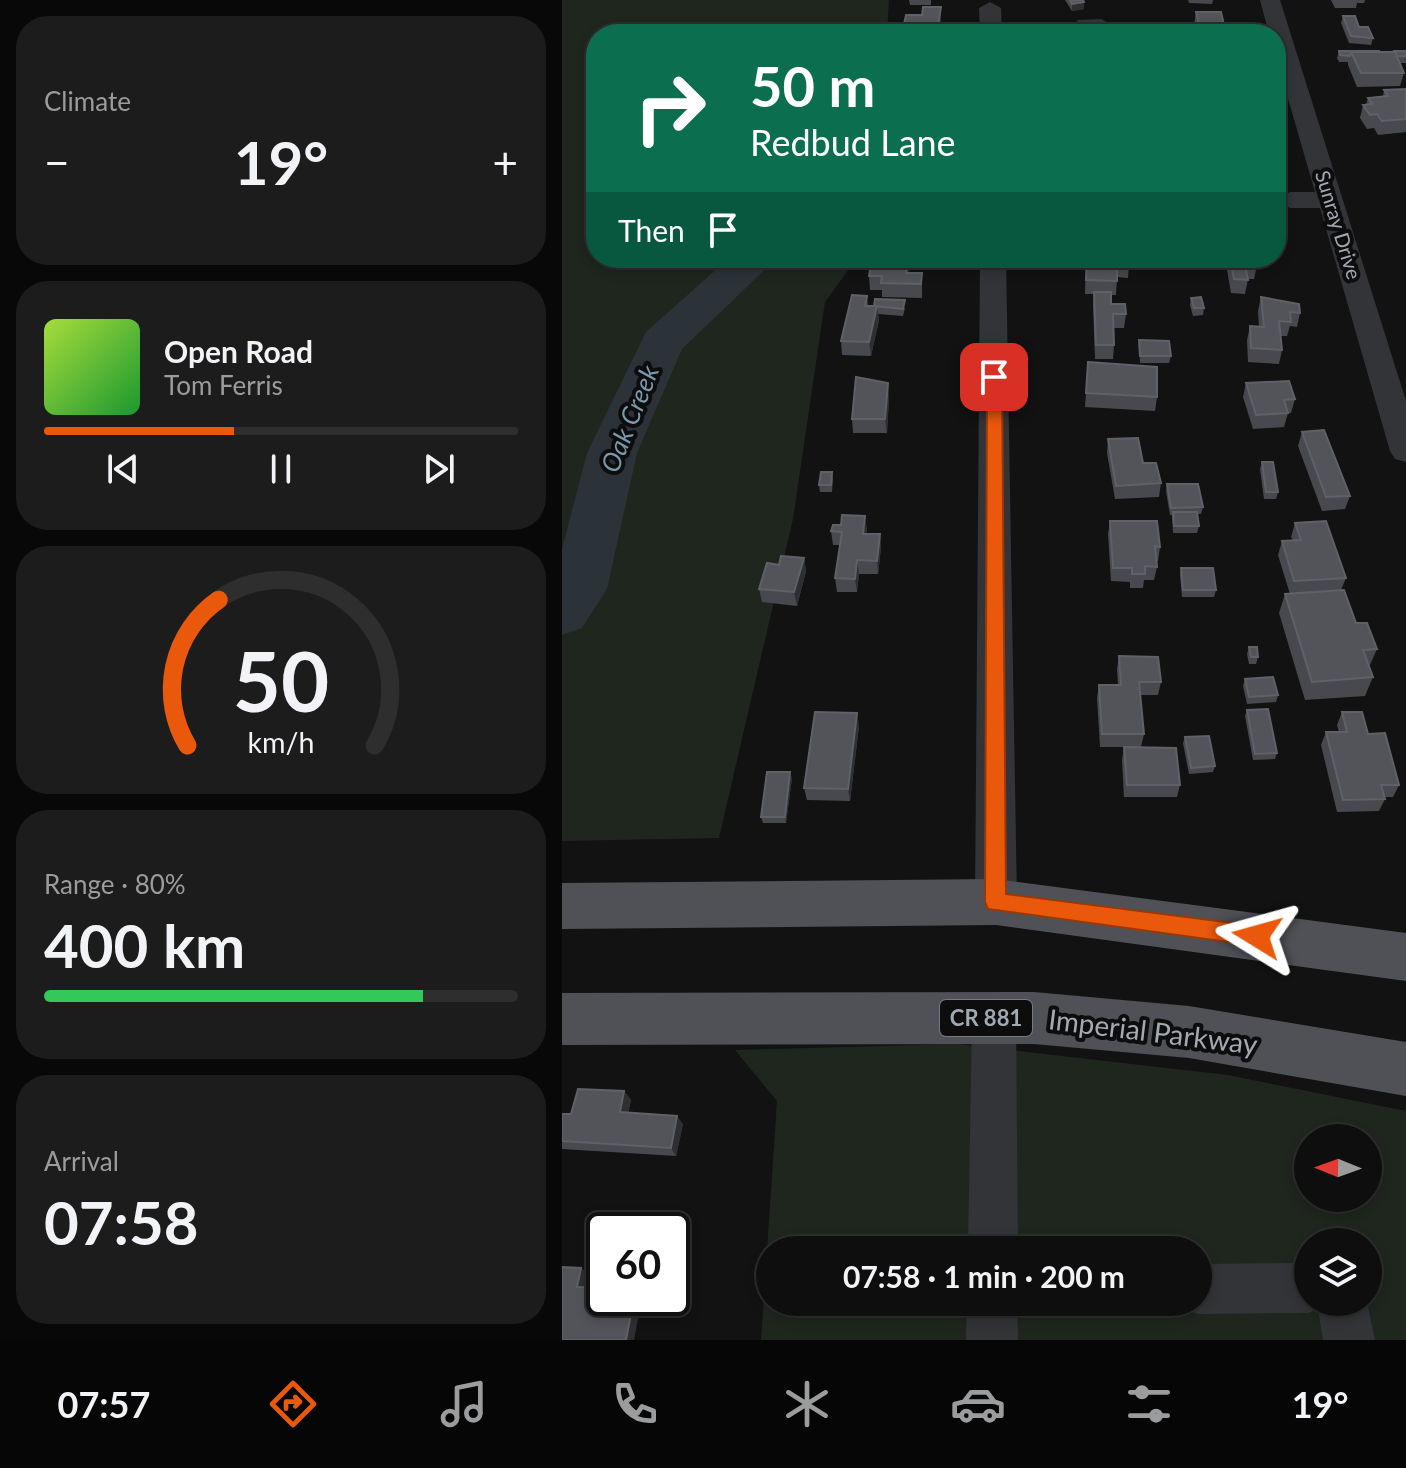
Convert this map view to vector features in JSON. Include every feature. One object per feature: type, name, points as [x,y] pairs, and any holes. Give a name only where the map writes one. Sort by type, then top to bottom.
[{"type":"main road","points":[[562,906],[996,902],[1406,957]]},
{"type":"main road","name":"Imperial Parkway","points":[[562,1019],[1034,1018],[1189,1032],[1406,1069]]},
{"type":"street","name":"Sunray Drive","points":[[1270,0],[1277,24]]},
{"type":"street","points":[[990,8],[991,24]]},
{"type":"street","name":"Sunray Drive","points":[[1286,52],[1406,451]]},
{"type":"street","points":[[1290,200],[1331,200]]},
{"type":"street","points":[[993,268],[996,902]]},
{"type":"street","points":[[993,1236],[994,1018]]},
{"type":"street","points":[[1212,1289],[1294,1288]]},
{"type":"street","points":[[992,1316],[992,1340]]},
{"type":"street","points":[[1345,1316],[1349,1340]]},
{"type":"shaded area","points":[[562,0],[889,0],[888,24],[586,24],[586,268],[850,268],[825,302],[793,519],[719,838],[562,841]]},
{"type":"shaded area","points":[[956,1044],[1228,1075],[1406,1111],[1406,1340],[761,1340],[763,1316],[1212,1316],[1212,1236],[768,1236],[777,1101],[735,1050]]},
{"type":"building","points":[[923,7],[941,7],[938,24],[904,24],[906,15],[922,15]]},
{"type":"building","points":[[1196,12],[1221,12],[1224,24],[1199,24]]},
{"type":"building","points":[[1343,16],[1355,16],[1359,27],[1368,27],[1373,38],[1351,36]]},
{"type":"building","points":[[1339,51],[1379,52],[1351,52],[1350,56],[1340,55]]},
{"type":"building","points":[[1393,51],[1406,51],[1406,56],[1397,56]]},
{"type":"building","points":[[1351,52],[1395,52],[1404,73],[1361,73]]},
{"type":"building","points":[[1406,89],[1406,119],[1382,121],[1377,114],[1370,115],[1363,105],[1372,104],[1368,98],[1388,96],[1384,90]]},
{"type":"building","points":[[870,268],[907,268],[906,273],[922,273],[921,284],[881,283],[882,276],[869,276]]},
{"type":"building","points":[[1087,268],[1117,268],[1117,281],[1086,280]]},
{"type":"building","points":[[1232,268],[1246,268],[1248,280],[1234,279]]},
{"type":"building","points":[[1094,292],[1111,292],[1111,304],[1125,304],[1126,314],[1113,314],[1114,345],[1096,345]]},
{"type":"building","points":[[852,295],[867,296],[865,306],[877,306],[869,342],[841,341]]},
{"type":"building","points":[[1201,297],[1204,308],[1194,308],[1191,298]]},
{"type":"building","points":[[1261,297],[1299,304],[1300,313],[1290,312],[1291,322],[1279,321],[1282,350],[1251,348],[1250,326],[1264,327]]},
{"type":"building","points":[[875,299],[905,300],[903,309],[874,306]]},
{"type":"building","points":[[1139,340],[1169,341],[1171,356],[1140,356]]},
{"type":"building","points":[[1088,362],[1157,367],[1157,397],[1086,393]]},
{"type":"building","points":[[856,377],[888,383],[885,419],[852,419]]},
{"type":"building","points":[[1289,381],[1295,399],[1284,400],[1288,413],[1256,415],[1246,383]]},
{"type":"building","points":[[1324,430],[1350,496],[1326,497],[1302,432]]},
{"type":"building","points":[[1138,438],[1143,463],[1156,463],[1161,483],[1116,486],[1108,439]]},
{"type":"building","points":[[1262,462],[1273,462],[1278,492],[1266,492]]},
{"type":"building","points":[[821,472],[832,472],[831,485],[819,485]]},
{"type":"building","points":[[1167,484],[1198,484],[1203,507],[1171,508]]},
{"type":"building","points":[[1173,512],[1197,512],[1199,526],[1174,526]]},
{"type":"building","points":[[842,515],[865,516],[863,534],[880,534],[877,561],[857,560],[855,579],[835,578],[842,532],[831,531],[833,525],[841,525]]},
{"type":"building","points":[[1110,521],[1157,521],[1160,547],[1155,546],[1157,567],[1145,566],[1145,574],[1132,574],[1132,568],[1113,568]]},
{"type":"building","points":[[1326,521],[1346,578],[1294,581],[1282,541],[1301,540],[1295,523]]},
{"type":"building","points":[[781,556],[804,558],[794,592],[759,589],[767,563],[779,565]]},
{"type":"building","points":[[1181,568],[1213,568],[1216,590],[1183,590]]},
{"type":"building","points":[[1344,590],[1356,623],[1367,623],[1377,649],[1363,650],[1373,677],[1312,682],[1285,594]]},
{"type":"building","points":[[1249,647],[1257,647],[1258,657],[1251,657]]},
{"type":"building","points":[[1119,656],[1158,657],[1161,682],[1139,682],[1144,734],[1102,734],[1099,685],[1121,685]]},
{"type":"building","points":[[1273,677],[1278,695],[1249,697],[1245,679]]},
{"type":"building","points":[[1268,709],[1277,753],[1255,754],[1247,710]]},
{"type":"building","points":[[815,712],[857,713],[848,789],[804,788]]},
{"type":"building","points":[[1342,712],[1362,712],[1368,734],[1385,733],[1399,785],[1381,785],[1385,799],[1343,800],[1326,732],[1347,732]]},
{"type":"building","points":[[1209,736],[1215,766],[1191,768],[1185,737]]},
{"type":"building","points":[[1124,747],[1176,748],[1180,785],[1127,785]]},
{"type":"building","points":[[767,772],[790,772],[785,817],[761,817]]},
{"type":"building","points":[[578,1089],[624,1091],[620,1112],[677,1116],[671,1148],[562,1141],[562,1114],[571,1114]]},
{"type":"building","points":[[562,1267],[581,1268],[577,1287],[586,1287],[586,1316],[631,1316],[626,1340],[562,1340]]},
{"type":"waterway","name":"Oak Creek","points":[[562,613],[579,589],[612,453],[662,342],[744,268]]},
{"type":"route","points":[[994,377],[996,902],[1257,936]]}]
